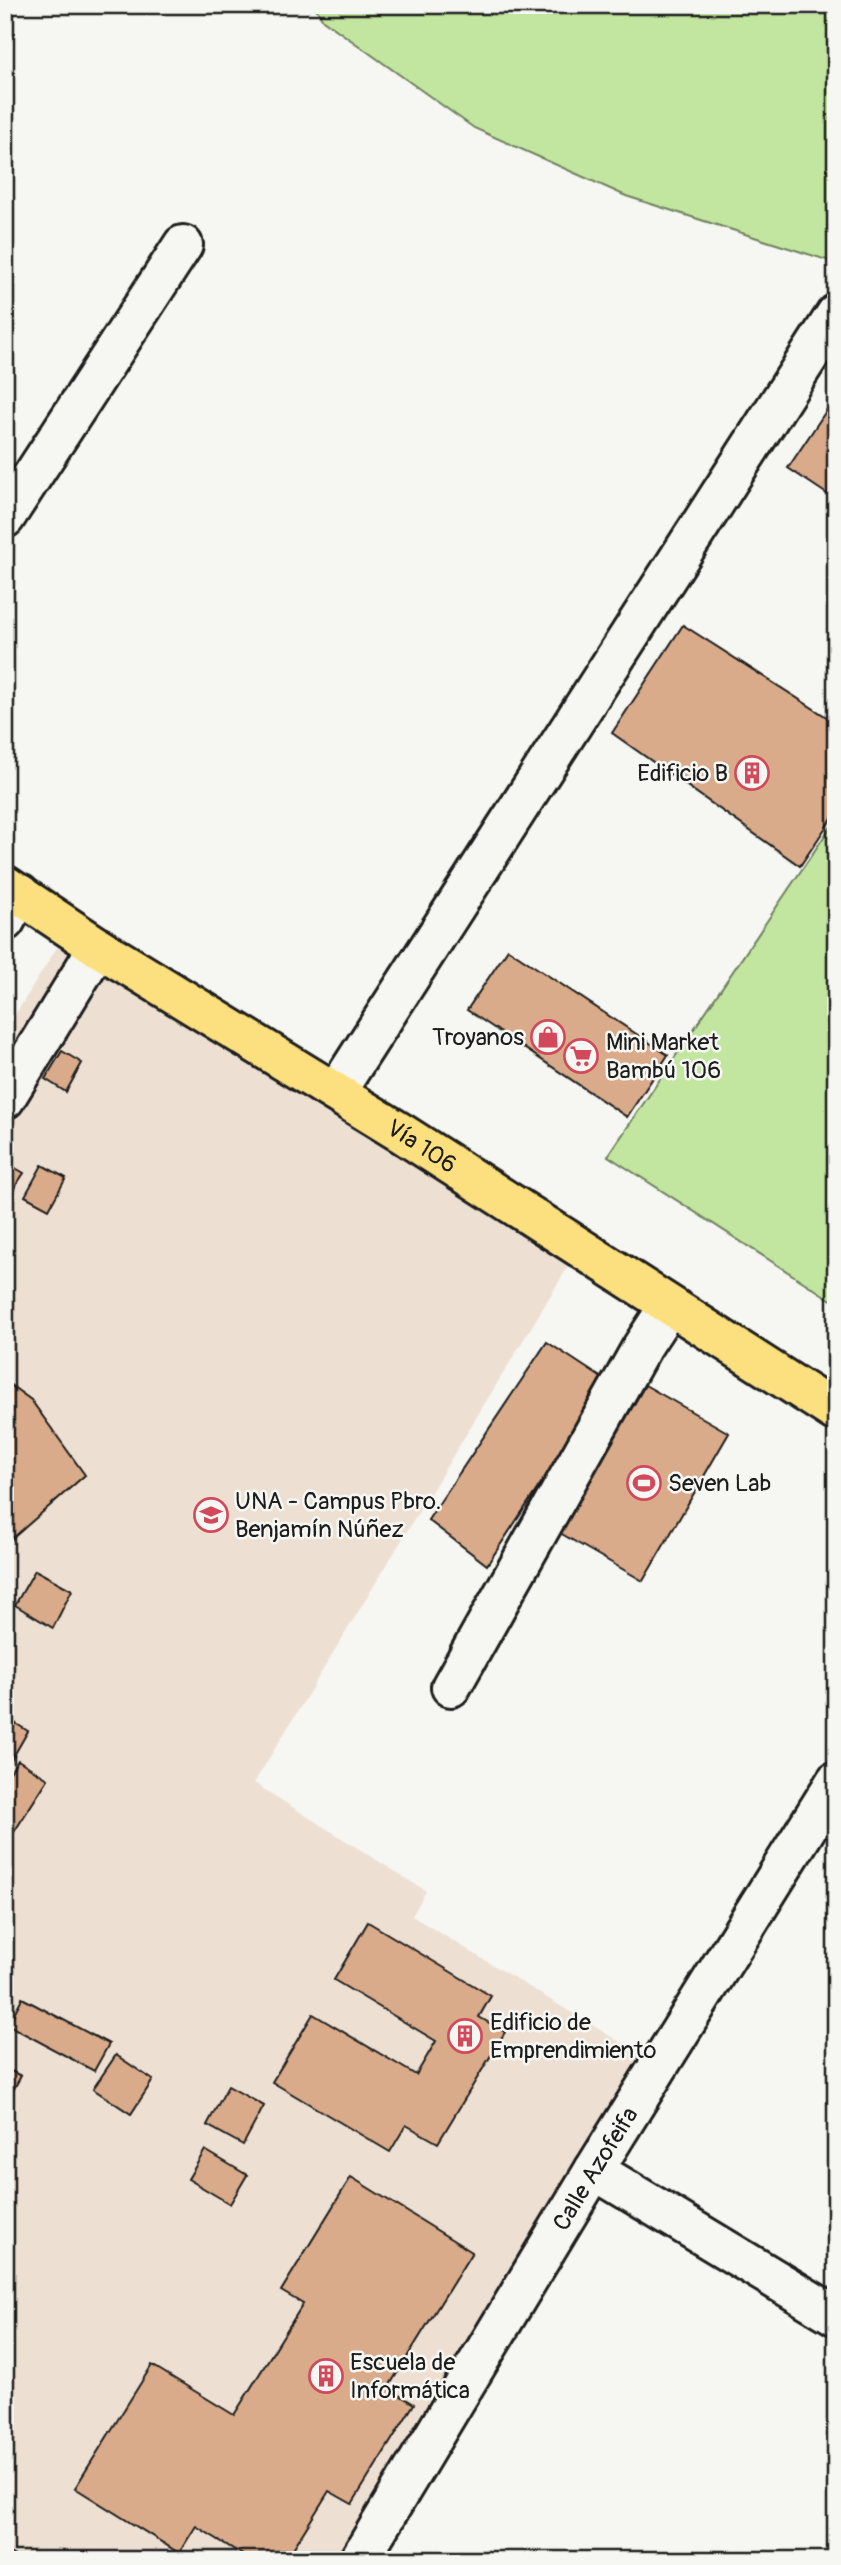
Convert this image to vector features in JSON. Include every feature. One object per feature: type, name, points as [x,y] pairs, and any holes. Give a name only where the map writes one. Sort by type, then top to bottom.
[{"type":"main road","name":"Vía 106","points":[[10,900],[98,947],[336,1092],[836,1412]]},
{"type":"street","points":[[5,518],[183,245]]},
{"type":"street","points":[[336,1092],[836,314]]},
{"type":"street","points":[[5,1099],[98,947]]},
{"type":"street","points":[[451,1687],[642,1347],[669,1306]]},
{"type":"street","name":"Calle Azofeifa","points":[[359,2560],[594,2169],[836,1781]]},
{"type":"street","points":[[594,2169],[836,2316]]},
{"type":"shaded area","name":"UNA - Campus Pbro. Benjamín Núñez","points":[[69,928],[580,1247],[254,1783],[426,1891],[412,1916],[648,2059],[334,2560],[5,2560],[5,1031]]},
{"type":"green space","points":[[314,5],[836,5],[836,263],[626,196],[474,128],[323,20]]},
{"type":"green space","points":[[836,819],[836,1303],[608,1156]]},
{"type":"building","points":[[836,396],[836,500],[788,468]]},
{"type":"building","name":"Edificio B","points":[[683,625],[836,723],[836,812],[800,866],[612,733]]},
{"type":"building","points":[[508,949],[668,1055],[627,1117],[467,1010]]},
{"type":"building","points":[[62,1051],[82,1063],[66,1092],[45,1079]]},
{"type":"building","points":[[5,1162],[24,1173],[8,1197],[5,1196]]},
{"type":"building","points":[[42,1165],[66,1178],[49,1209],[25,1196]]},
{"type":"building","points":[[547,1342],[608,1382],[487,1565],[428,1520]]},
{"type":"building","points":[[5,1381],[31,1400],[85,1475],[5,1545]]},
{"type":"building","name":"Seven Lab","points":[[645,1385],[729,1433],[643,1581],[560,1533]]},
{"type":"building","points":[[35,1570],[72,1590],[53,1628],[15,1605]]},
{"type":"building","points":[[5,1717],[28,1731],[5,1771]]},
{"type":"building","points":[[18,1760],[48,1779],[5,1846],[5,1780]]},
{"type":"building","name":"Edificio de Emprendimiento","points":[[368,1922],[491,1996],[479,2017],[505,2032],[438,2143],[406,2125],[390,2152],[272,2082],[313,2014],[416,2075],[436,2041],[334,1980]]},
{"type":"building","points":[[22,1998],[109,2044],[94,2071],[8,2025]]},
{"type":"building","points":[[116,2055],[153,2080],[131,2114],[93,2089]]},
{"type":"building","points":[[5,2068],[21,2076],[5,2105]]},
{"type":"building","points":[[228,2086],[264,2106],[243,2145],[207,2125]]},
{"type":"building","points":[[205,2150],[247,2175],[230,2204],[188,2179]]},
{"type":"building","name":"Escuela de Informática","points":[[351,2177],[472,2252],[388,2388],[414,2404],[352,2504],[329,2491],[286,2560],[251,2560],[196,2526],[179,2553],[75,2488],[152,2365],[234,2415],[303,2304],[281,2291]]},
{"type":"building","points":[[5,2550],[21,2560],[5,2560]]},
{"type":"place","name":"Edificio B","points":[[752,773]]},
{"type":"place","name":"Troyanos","points":[[548,1037]]},
{"type":"place","name":"Mini Market Bambú 106","points":[[581,1056]]},
{"type":"place","name":"Seven Lab","points":[[644,1483]]},
{"type":"place","name":"UNA - Campus Pbro. Benjamín Núñez","points":[[211,1515]]},
{"type":"place","name":"Edificio de Emprendimiento","points":[[465,2036]]},
{"type":"place","name":"Escuela de Informática","points":[[326,2376]]}]
